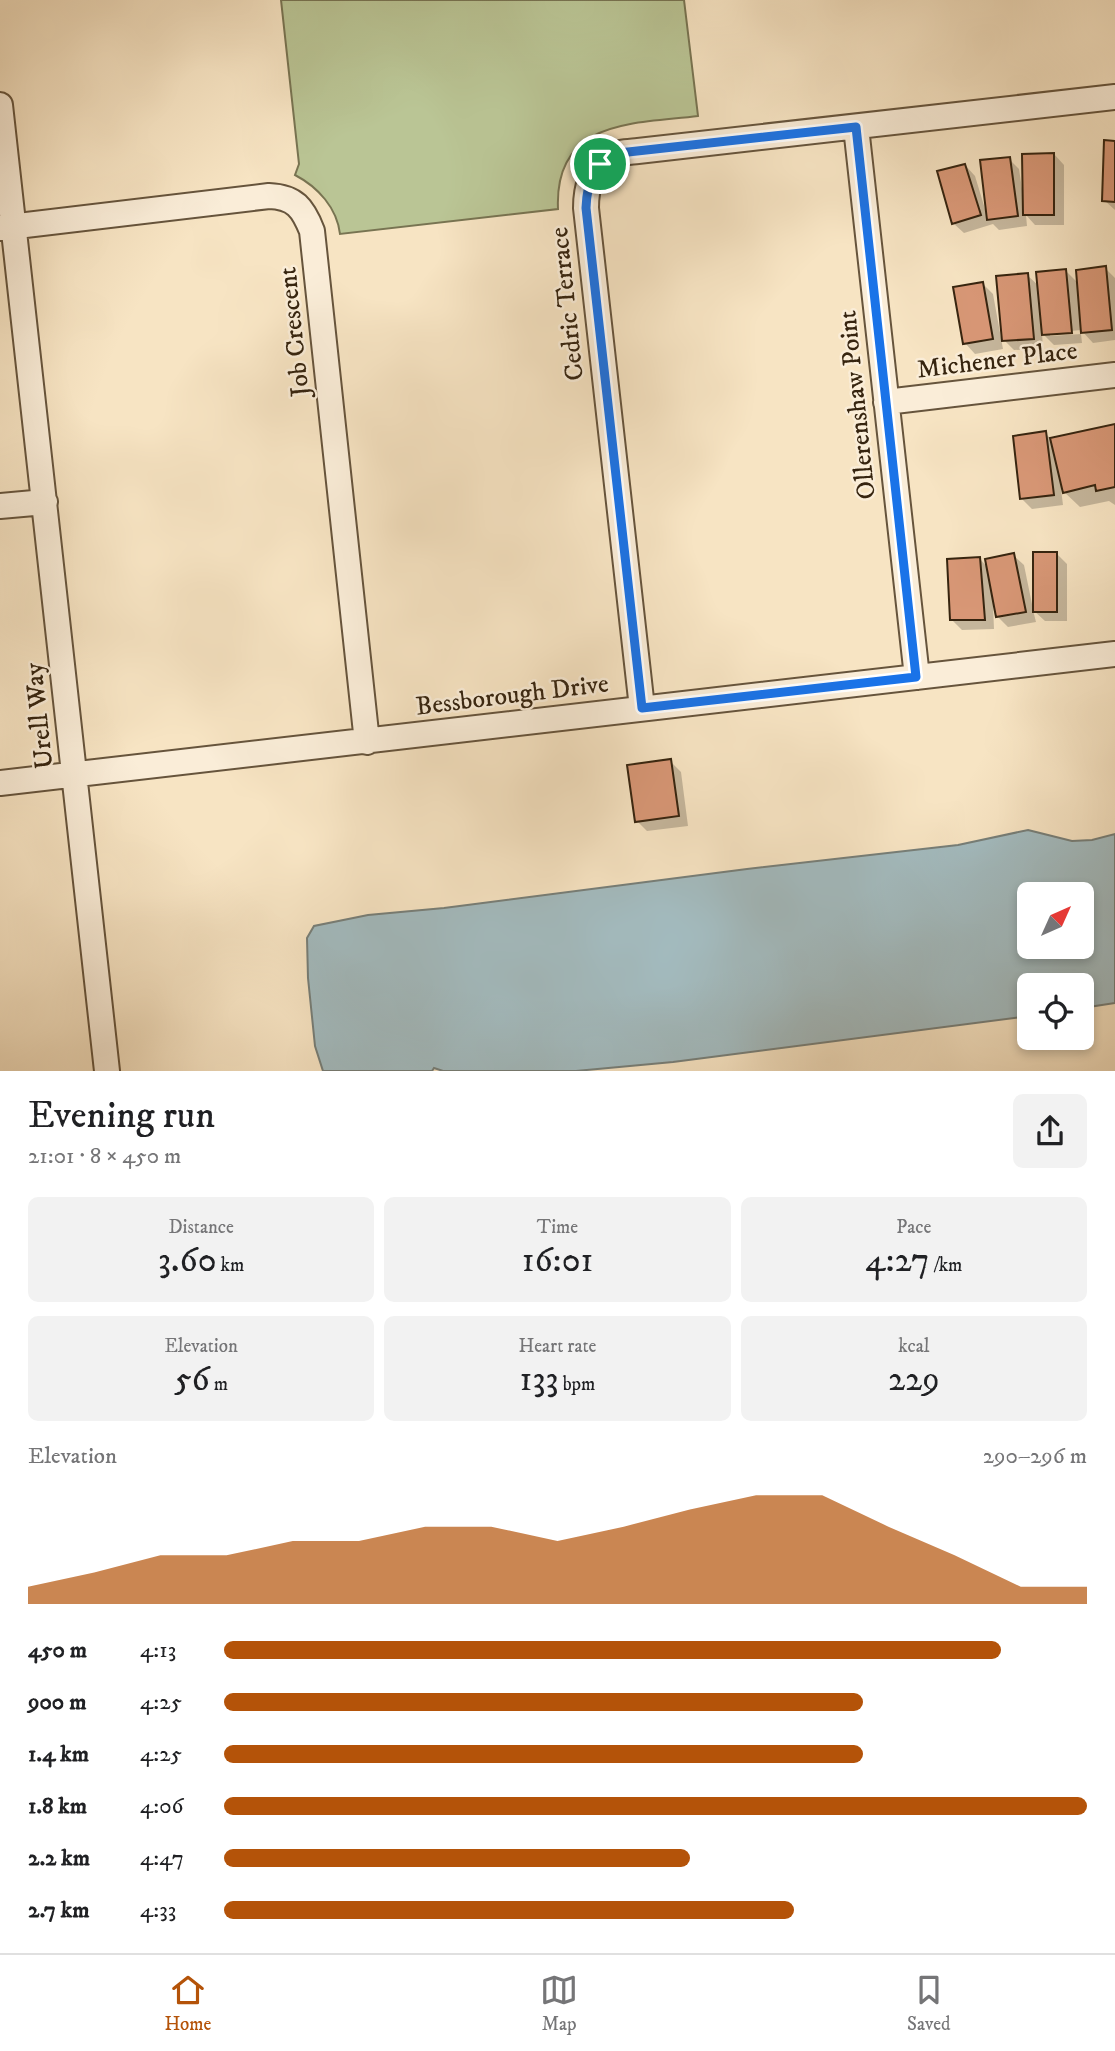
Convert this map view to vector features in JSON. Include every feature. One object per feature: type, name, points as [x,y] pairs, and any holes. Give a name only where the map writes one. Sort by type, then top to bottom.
[{"type":"street","name":"Cedric Terrace","points":[[642,708],[586,208],[588,187],[600,164],[619,153],[1115,97]]},
{"type":"street","name":"Urell Way","points":[[0,105],[7,227],[45,502],[107,1071]]},
{"type":"street","name":"Ollerenshaw Point","points":[[856,127],[916,677]]},
{"type":"street","name":"Job Crescent","points":[[7,227],[269,196],[282,197],[296,204],[306,215],[312,231],[367,742]]},
{"type":"street","name":"Michener Place","points":[[886,402],[1115,375]]},
{"type":"street","points":[[0,506],[45,502]]},
{"type":"street","name":"Bessborough Drive","points":[[0,783],[1115,654]]},
{"type":"green space","points":[[281,0],[684,0],[698,116],[624,125],[583,142],[569,158],[560,179],[558,209],[340,234],[335,216],[325,199],[295,175],[299,164]]},
{"type":"water","points":[[1028,830],[1072,841],[1092,840],[1115,834],[1115,1003],[1094,1006],[1094,973],[1017,973],[1017,1018],[673,1062],[576,1071],[443,1071],[434,1068],[432,1071],[323,1071],[315,1046],[308,978],[307,938],[314,926],[368,915],[444,908],[958,845]]},
{"type":"building","points":[[1104,140],[1115,141],[1115,202],[1102,201]]},
{"type":"building","points":[[1054,153],[1054,215],[1023,215],[1022,154]]},
{"type":"building","points":[[1010,157],[1018,216],[987,220],[980,160]]},
{"type":"building","points":[[965,164],[981,215],[952,224],[937,171]]},
{"type":"building","points":[[1106,266],[1112,330],[1081,333],[1076,270]]},
{"type":"building","points":[[1066,269],[1072,333],[1042,335],[1036,272]]},
{"type":"building","points":[[1028,273],[1034,339],[1002,341],[996,276]]},
{"type":"building","points":[[983,282],[993,339],[963,344],[953,287]]},
{"type":"building","points":[[1115,424],[1115,487],[1096,491],[1095,485],[1063,493],[1050,438]]},
{"type":"building","points":[[1046,431],[1054,495],[1020,499],[1013,436]]},
{"type":"building","points":[[1033,552],[1057,552],[1057,612],[1033,612]]},
{"type":"building","points":[[1014,553],[1026,612],[996,617],[985,559]]},
{"type":"building","points":[[980,557],[985,620],[950,620],[947,559]]},
{"type":"building","points":[[671,759],[679,816],[635,822],[627,765]]},
{"type":"route","points":[[856,127],[916,677],[642,708],[586,208],[588,187],[600,164],[619,153],[856,127]]}]
